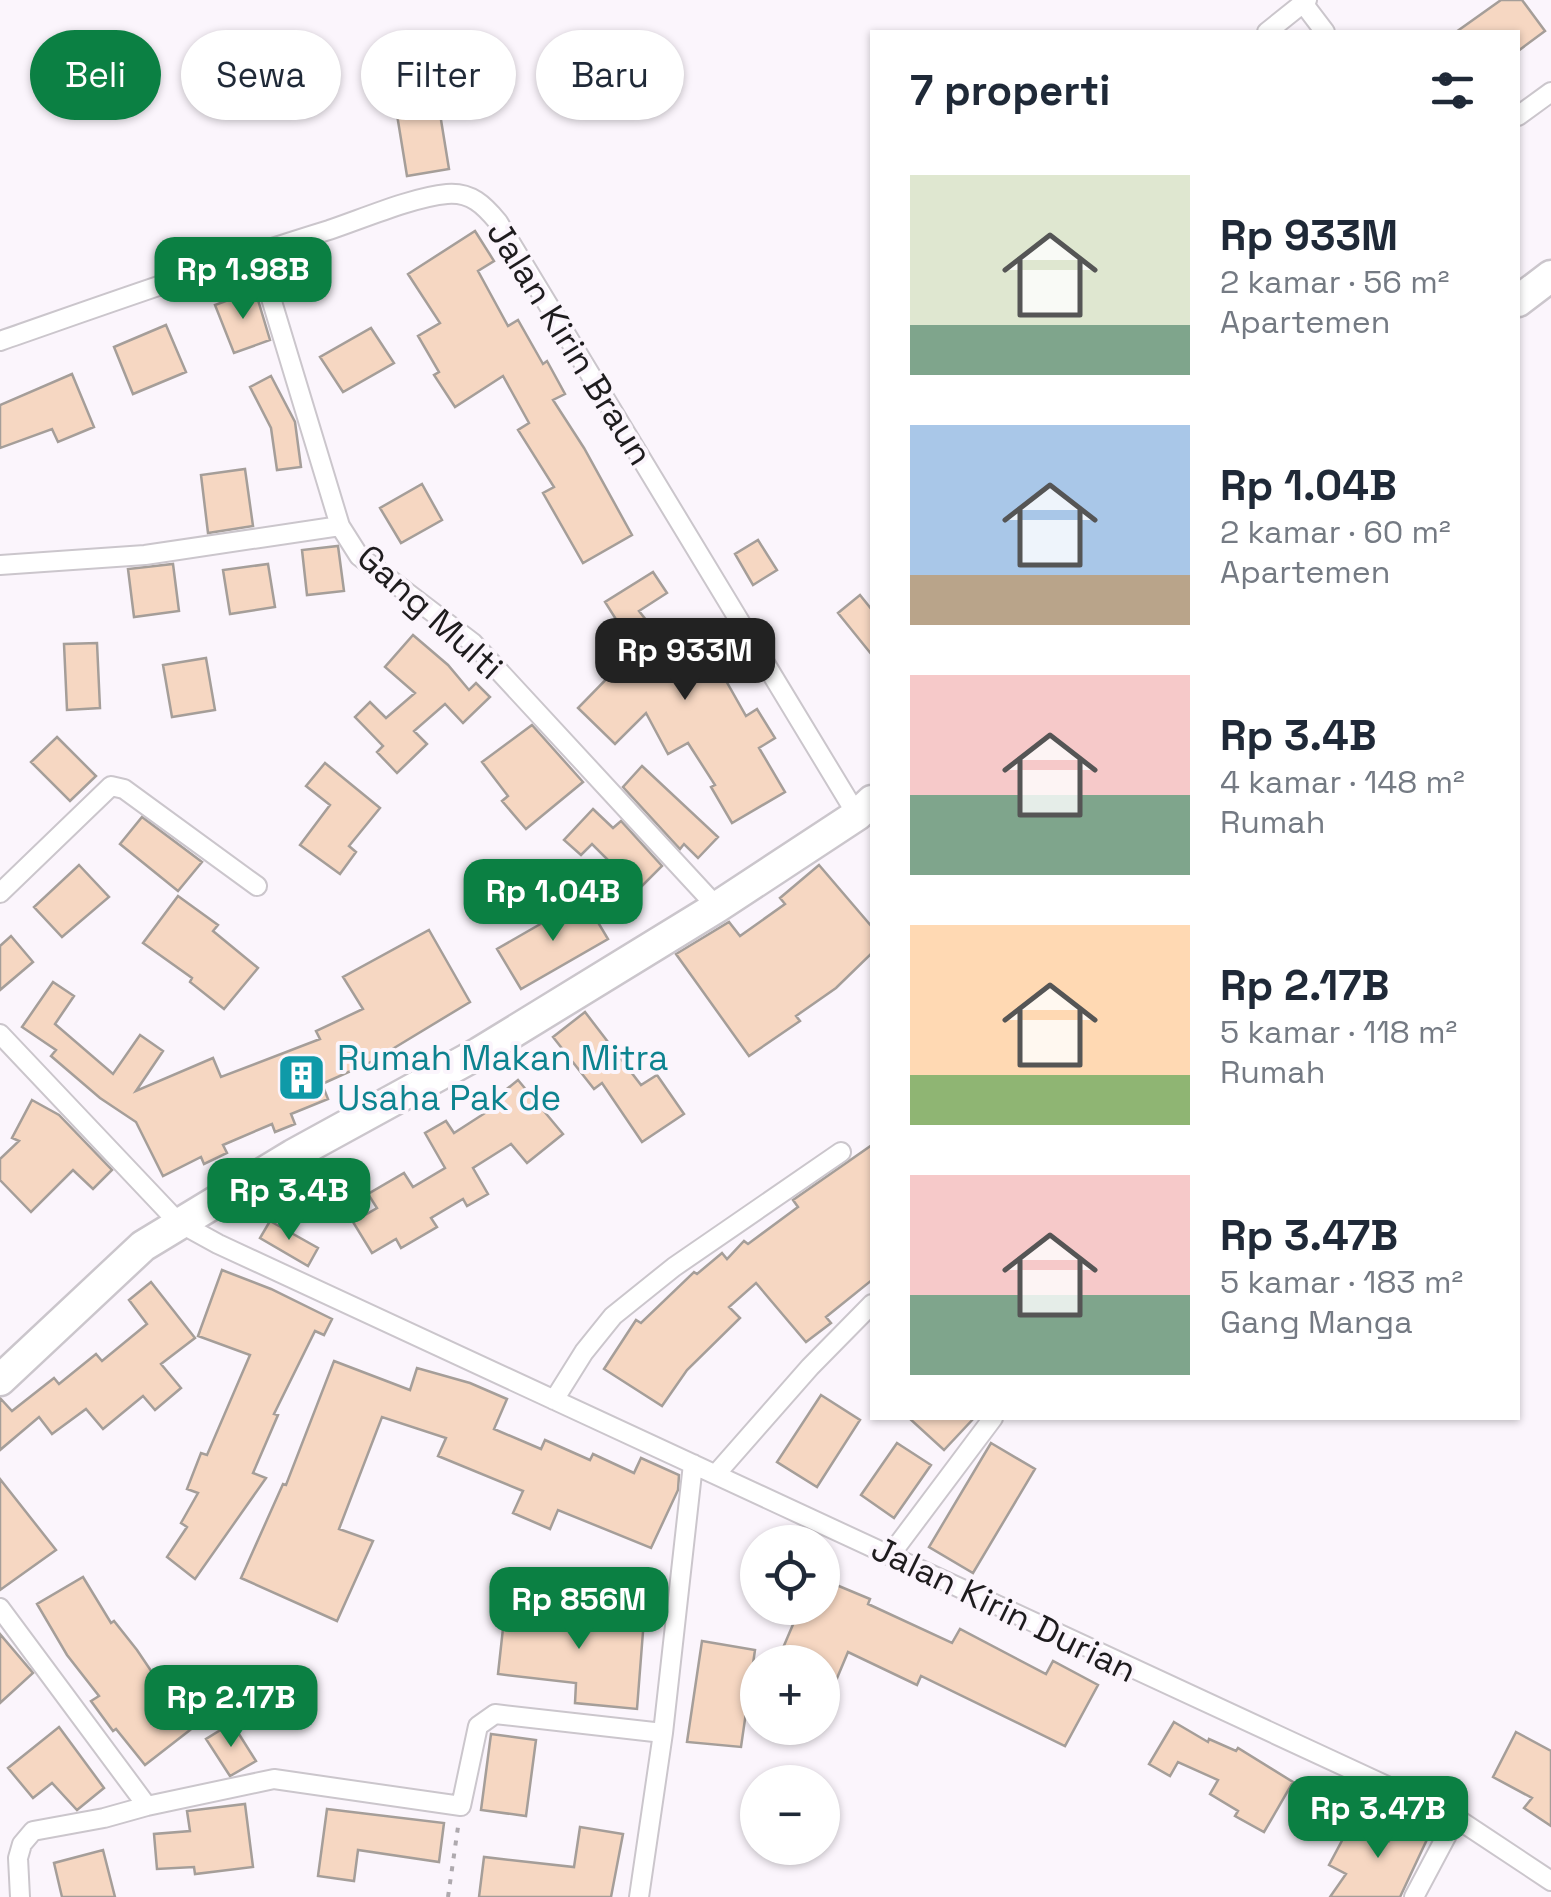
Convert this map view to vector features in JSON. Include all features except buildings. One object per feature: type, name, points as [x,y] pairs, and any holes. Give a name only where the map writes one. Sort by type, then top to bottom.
[{"type":"highway","points":[[1520,298],[1551,276]]},
{"type":"highway","points":[[0,1380],[114,1270],[178,1222],[479,1053],[718,908],[866,811]]},
{"type":"street","points":[[1270,30],[1305,2],[1324,30]]},
{"type":"street","points":[[1520,115],[1551,92]]},
{"type":"street","name":"Jalan Kirin Braun","points":[[0,342],[258,252],[447,194],[470,196],[498,222],[866,811]]},
{"type":"street","name":"Gang Multi","points":[[258,252],[340,526],[360,556],[473,643],[718,908]]},
{"type":"street","points":[[0,565],[145,555],[340,526]]},
{"type":"street","points":[[0,893],[110,786],[124,789],[257,886]]},
{"type":"street","points":[[0,1034],[178,1222]]},
{"type":"street","points":[[554,1400],[584,1352],[613,1316],[674,1267],[841,1152]]},
{"type":"street","name":"Jalan Kirin Durian","points":[[178,1222],[1456,1818],[1551,1881]]},
{"type":"street","points":[[716,1474],[810,1366],[870,1306]]},
{"type":"street","points":[[891,1554],[992,1420]]},
{"type":"street","points":[[639,1897],[664,1732],[693,1464]]},
{"type":"street","points":[[0,1608],[147,1806]]},
{"type":"street","points":[[20,1897],[18,1858],[22,1844],[33,1831],[274,1779],[461,1806],[478,1726],[495,1714],[664,1732]]},
{"type":"street","points":[[1414,1897],[1456,1818]]},
{"type":"path","points":[[448,1897],[461,1806]]},
{"type":"place","name":"Rumah Makan Mitra Usaha Pak de","points":[[302,1078]]}]
